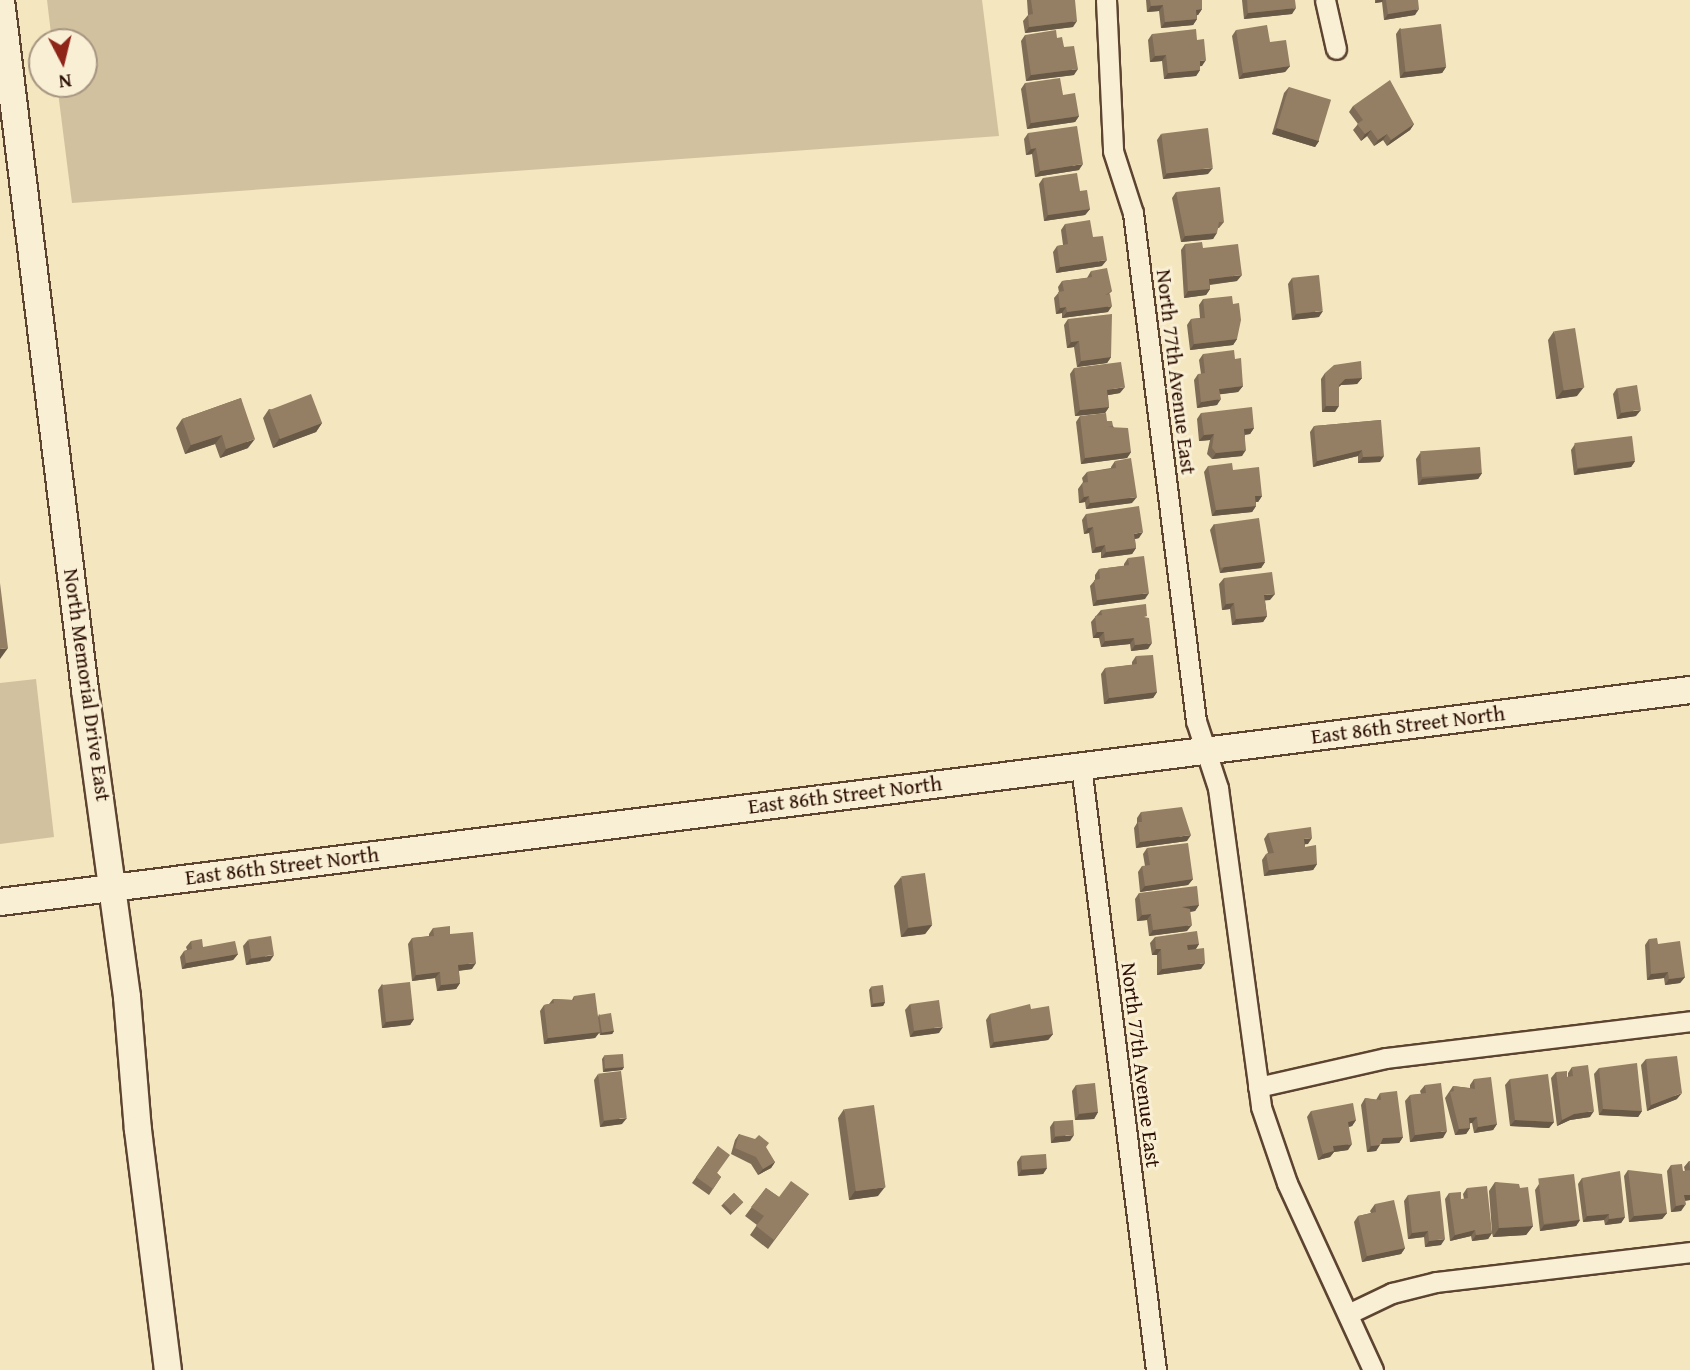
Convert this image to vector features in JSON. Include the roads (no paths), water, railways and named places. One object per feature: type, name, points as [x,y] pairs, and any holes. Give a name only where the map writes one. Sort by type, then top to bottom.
[{"type":"street","name":"North Memorial Drive East","points":[[1,0],[85,690],[114,888],[168,1370]]},
{"type":"street","name":"North 77th Avenue East","points":[[1105,0],[1113,151],[1132,213],[1196,721],[1218,788],[1258,1087],[1282,1170],[1350,1313],[1373,1370]]},
{"type":"street","points":[[1325,0],[1336,49]]},
{"type":"street","name":"East 86th Street North","points":[[0,902],[1690,690]]},
{"type":"street","name":"North 77th Avenue East","points":[[1081,766],[1156,1370]]},
{"type":"street","points":[[1258,1087],[1386,1058],[1690,1021]]},
{"type":"street","points":[[1350,1313],[1392,1293],[1436,1282],[1690,1252]]}]
